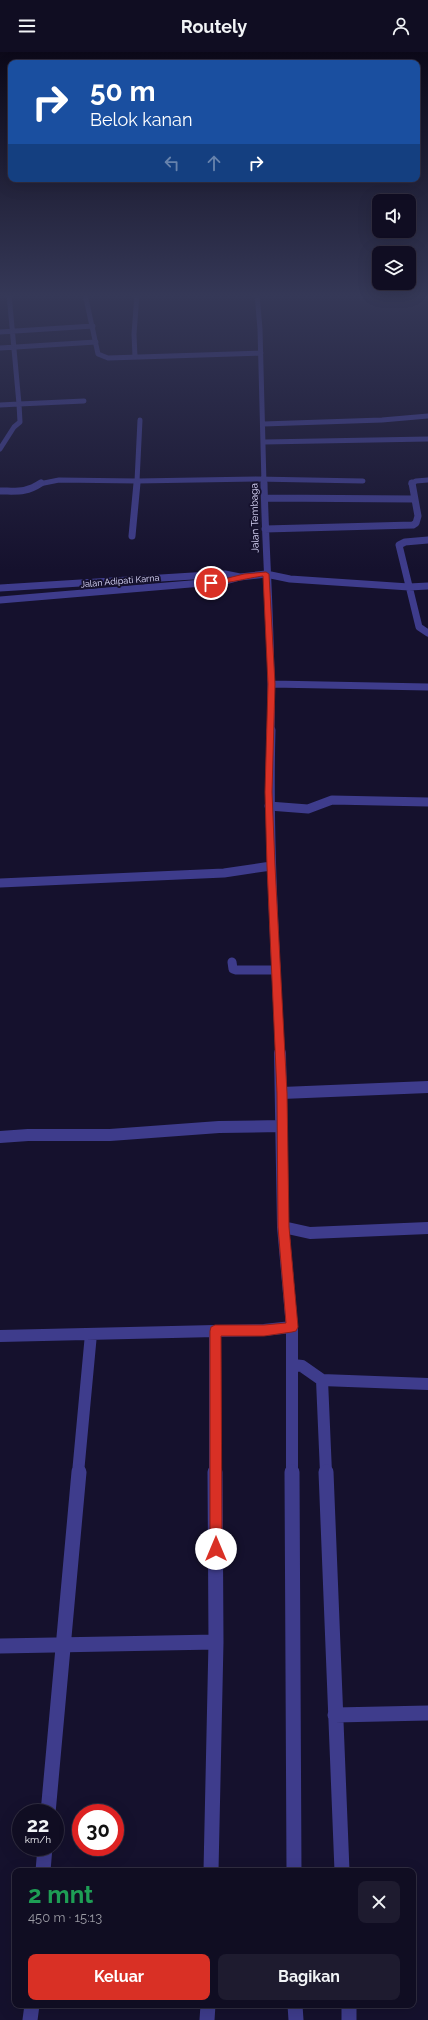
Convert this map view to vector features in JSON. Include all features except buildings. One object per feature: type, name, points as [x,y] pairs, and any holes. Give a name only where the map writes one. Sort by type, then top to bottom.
[{"type":"street","points":[[0,449],[14,427],[20,422],[18,386]]},
{"type":"street","name":"Jalan Tembaga","points":[[262,386],[264,442],[260,479],[265,498],[266,574],[272,684],[269,806],[282,1093],[281,1126],[283,1227],[292,1327],[293,1365],[292,1684],[294,1868]]},
{"type":"street","points":[[0,405],[84,401]]},
{"type":"street","points":[[264,424],[376,420],[428,416]]},
{"type":"street","points":[[132,536],[138,481],[140,420]]},
{"type":"street","points":[[264,442],[428,439]]},
{"type":"street","points":[[0,491],[26,491],[31,490],[41,483],[59,480],[138,481],[260,479],[363,481]]},
{"type":"street","points":[[265,529],[410,526],[416,523],[420,516],[411,484],[416,481],[428,480]]},
{"type":"street","points":[[265,498],[414,499]]},
{"type":"street","points":[[428,540],[405,542],[400,545],[419,627],[428,634]]},
{"type":"street","name":"Jalan Adipati Karna","points":[[0,588],[225,574],[242,576],[266,574],[290,579],[409,587],[428,586]]},
{"type":"street","name":"Jalan Adipati Karna","points":[[0,600],[226,582],[242,576]]},
{"type":"street","points":[[32,586],[32,598]]},
{"type":"street","points":[[272,684],[428,687]]},
{"type":"street","points":[[269,806],[308,808],[332,800],[428,802]]},
{"type":"street","points":[[0,883],[224,873],[271,866]]},
{"type":"street","points":[[232,962],[234,970],[276,970]]},
{"type":"street","points":[[282,1093],[428,1088]]},
{"type":"street","points":[[0,1137],[28,1135],[110,1135],[219,1127],[281,1126]]},
{"type":"street","points":[[283,1227],[310,1232],[428,1228]]},
{"type":"street","points":[[0,1336],[236,1331],[292,1327]]},
{"type":"street","points":[[211,1868],[216,1642],[215,1331]]},
{"type":"street","points":[[49,1804],[92,1334]]},
{"type":"street","points":[[293,1365],[302,1366],[322,1380],[428,1384]]},
{"type":"street","points":[[322,1380],[342,1868]]},
{"type":"street","points":[[0,1646],[216,1642]]},
{"type":"street","points":[[335,1715],[428,1713]]},
{"type":"street","points":[[43,1868],[45,1856]]},
{"type":"street","points":[[30,2020],[32,2008]]},
{"type":"street","points":[[207,2020],[208,2008]]},
{"type":"street","points":[[295,2008],[296,2020]]},
{"type":"street","points":[[349,2008],[349,2020]]},
{"type":"route","points":[[211,583],[226,582],[244,576],[266,574],[272,684],[269,792],[282,1093],[281,1126],[283,1227],[292,1327],[264,1330],[215,1331],[216,1549]]}]
